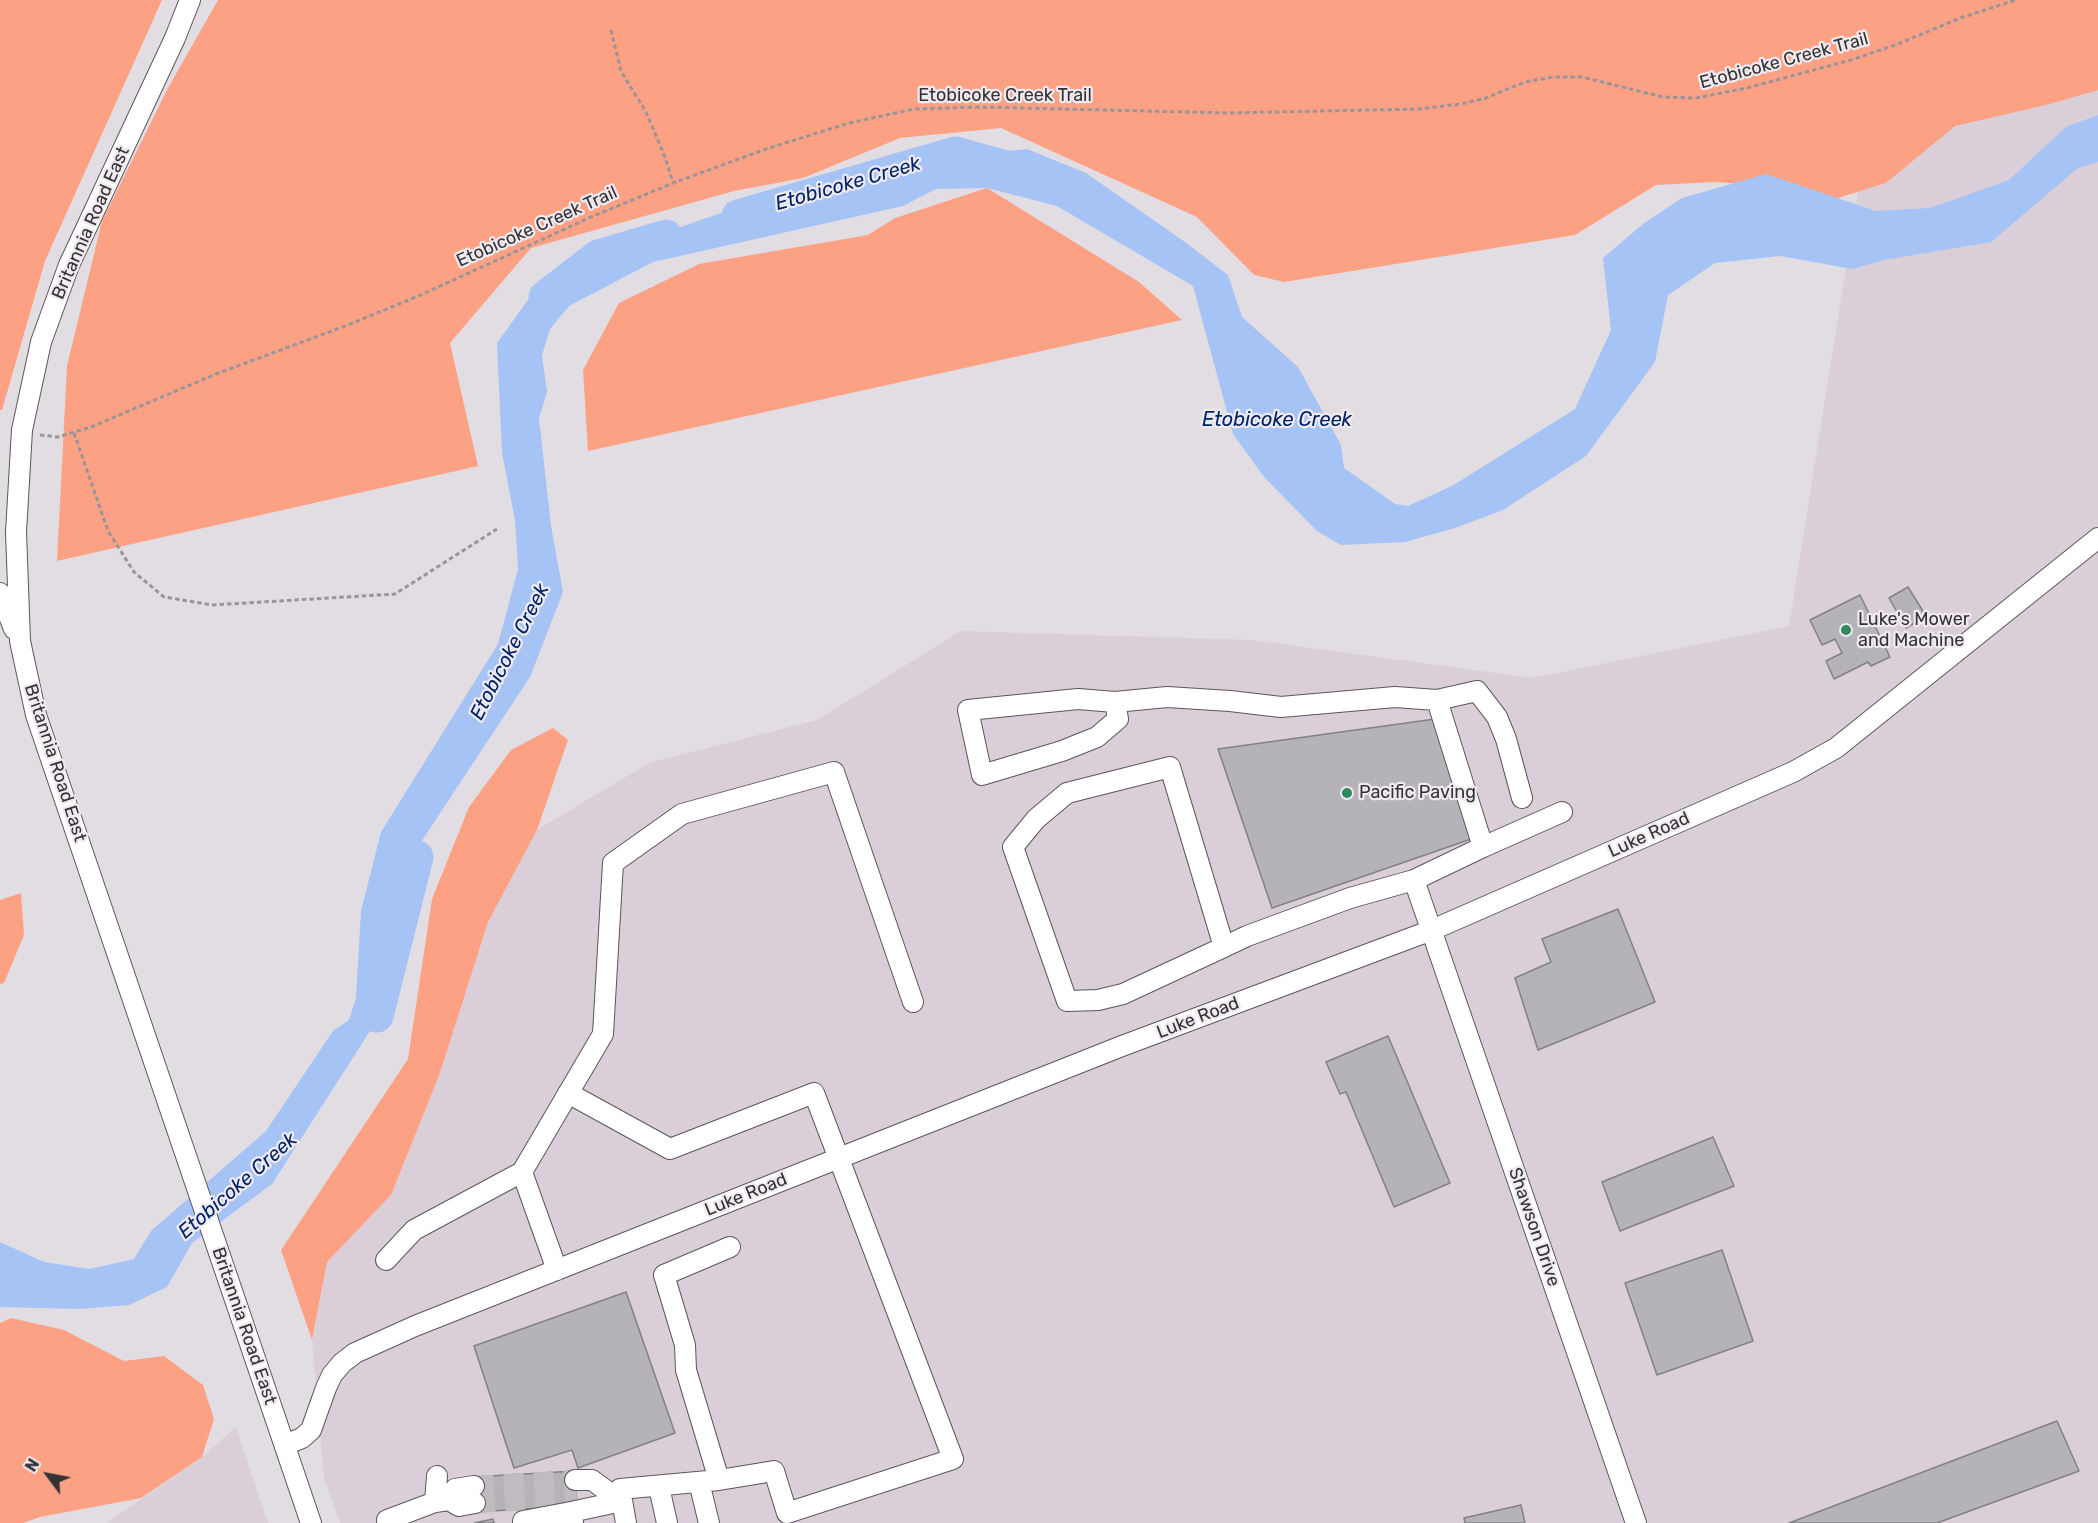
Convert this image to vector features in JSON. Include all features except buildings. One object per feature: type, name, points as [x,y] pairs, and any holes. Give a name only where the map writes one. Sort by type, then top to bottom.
[{"type":"street","name":"Britannia Road East","points":[[190,0],[170,49],[69,265],[41,342],[22,429],[16,532],[20,641],[36,715],[311,1523]]},
{"type":"street","name":"Luke Road","points":[[285,1445],[302,1438],[311,1430],[332,1376],[342,1364],[355,1353],[415,1326],[1122,1046],[1432,930],[1793,772],[1836,748],[2098,538]]},
{"type":"street","points":[[0,593],[20,641]]},
{"type":"street","points":[[1115,702],[1118,719],[1097,736],[1062,751],[982,775],[968,710],[1078,699],[1115,702],[1167,697],[1281,707],[1395,697],[1437,700],[1477,691],[1497,717],[1506,739],[1522,798]]},
{"type":"street","points":[[1437,700],[1484,847]]},
{"type":"street","points":[[1224,947],[1170,767],[1067,793],[1036,819],[1013,847],[1067,1002],[1098,1000],[1123,994],[1224,947],[1247,936],[1350,898],[1414,880],[1562,812]]},
{"type":"street","points":[[386,1260],[414,1230],[522,1172],[603,1034],[613,863],[682,814],[834,772],[913,1002]]},
{"type":"street","name":"Shawson Drive","points":[[1414,880],[1636,1523]]},
{"type":"street","points":[[523,1523],[523,1521],[574,1503],[617,1494],[774,1471],[787,1513],[953,1460],[814,1093],[670,1149],[568,1093]]},
{"type":"street","points":[[522,1172],[557,1270]]},
{"type":"street","points":[[709,1523],[709,1481],[686,1370],[685,1345],[664,1275],[730,1247]]},
{"type":"street","points":[[437,1476],[442,1501]]},
{"type":"street","points":[[574,1503],[592,1480],[617,1494],[626,1523]]},
{"type":"street","points":[[659,1487],[667,1523]]},
{"type":"street","points":[[388,1523],[387,1520],[442,1501],[455,1490],[474,1495]]},
{"type":"path","name":"Etobicoke Creek Trail","points":[[22,429],[47,437],[74,434],[216,374],[348,325],[673,183],[766,149],[849,123],[914,109],[981,107],[1229,113],[1418,109],[1461,104],[1486,98],[1525,82],[1554,77],[1582,77],[1663,97],[1696,98],[1747,88],[1851,60],[1898,44],[1960,18],[2016,0]]},
{"type":"path","points":[[611,30],[621,71],[646,112],[673,183]]},
{"type":"path","points":[[74,434],[108,531],[134,572],[164,597],[212,605],[394,594],[496,529]]},
{"type":"shaded area","points":[[0,0],[162,0],[45,261],[2,410],[0,410]]},
{"type":"shaded area","points":[[218,0],[2098,0],[2098,90],[2046,105],[1955,126],[1886,183],[1838,198],[1773,186],[1714,182],[1656,185],[1575,235],[1284,282],[1254,275],[1197,217],[1001,128],[900,138],[803,178],[734,191],[531,248],[450,343],[478,466],[57,561],[67,366],[102,221],[168,88]]},
{"type":"shaded area","points":[[2098,0],[2098,1523],[340,1523],[324,1478],[312,1340],[327,1262],[391,1195],[440,1073],[488,922],[537,830],[649,763],[817,720],[961,631],[1252,640],[1533,678],[1789,626],[1882,41]]},
{"type":"shaded area","points":[[987,188],[1139,282],[1182,320],[588,451],[583,370],[619,303],[699,264],[868,235],[895,218]]},
{"type":"shaded area","points":[[553,728],[568,740],[537,830],[488,922],[440,1073],[391,1195],[327,1262],[312,1340],[281,1250],[408,1059],[432,899],[469,807],[511,750]]},
{"type":"shaded area","points":[[21,893],[24,935],[4,983],[0,984],[0,900]]},
{"type":"shaded area","points":[[11,1318],[64,1330],[124,1361],[164,1356],[203,1385],[214,1419],[202,1457],[141,1498],[40,1517],[23,1523],[0,1523],[0,1323]]},
{"type":"shaded area","points":[[236,1427],[268,1523],[107,1523],[202,1457]]},
{"type":"water","name":"Etobicoke Creek","points":[[2098,115],[2098,162],[2078,168],[1991,242],[1884,260],[1852,269],[1780,256],[1715,263],[1668,295],[1655,362],[1586,456],[1503,510],[1455,528],[1405,542],[1341,545],[1317,531],[1264,477],[1233,434],[1193,286],[1057,206],[987,188],[936,189],[903,206],[653,262],[569,306],[550,329],[542,355],[547,392],[539,418],[551,526],[563,592],[530,677],[421,842],[419,870],[388,945],[389,989],[379,1017],[272,1184],[192,1243],[167,1287],[129,1305],[79,1309],[0,1307],[0,1242],[44,1262],[89,1269],[134,1259],[151,1231],[266,1131],[333,1031],[349,1020],[356,998],[361,911],[381,832],[498,644],[518,569],[515,520],[502,453],[497,343],[533,293],[634,243],[724,212],[843,193],[933,159],[1027,149],[1086,173],[1228,275],[1242,317],[1298,367],[1341,445],[1344,468],[1395,504],[1408,506],[1452,486],[1575,409],[1611,330],[1603,258],[1643,224],[1682,198],[1766,174],[1876,211],[1930,208],[2009,180],[2066,127]]},
{"type":"waterway","name":"Etobicoke Creek","points":[[738,216],[955,153],[1006,167]]},
{"type":"waterway","name":"Etobicoke Creek","points":[[545,297],[598,256],[666,236]]},
{"type":"waterway","name":"Etobicoke Creek","points":[[377,1016],[417,857]]},
{"type":"tunnel","points":[[474,1486],[575,1480]]},
{"type":"tunnel","points":[[475,1503],[577,1498]]},
{"type":"place","name":"Luke's Mower and Machine","points":[[1846,630]]},
{"type":"place","name":"Pacific Paving","points":[[1347,793]]}]
